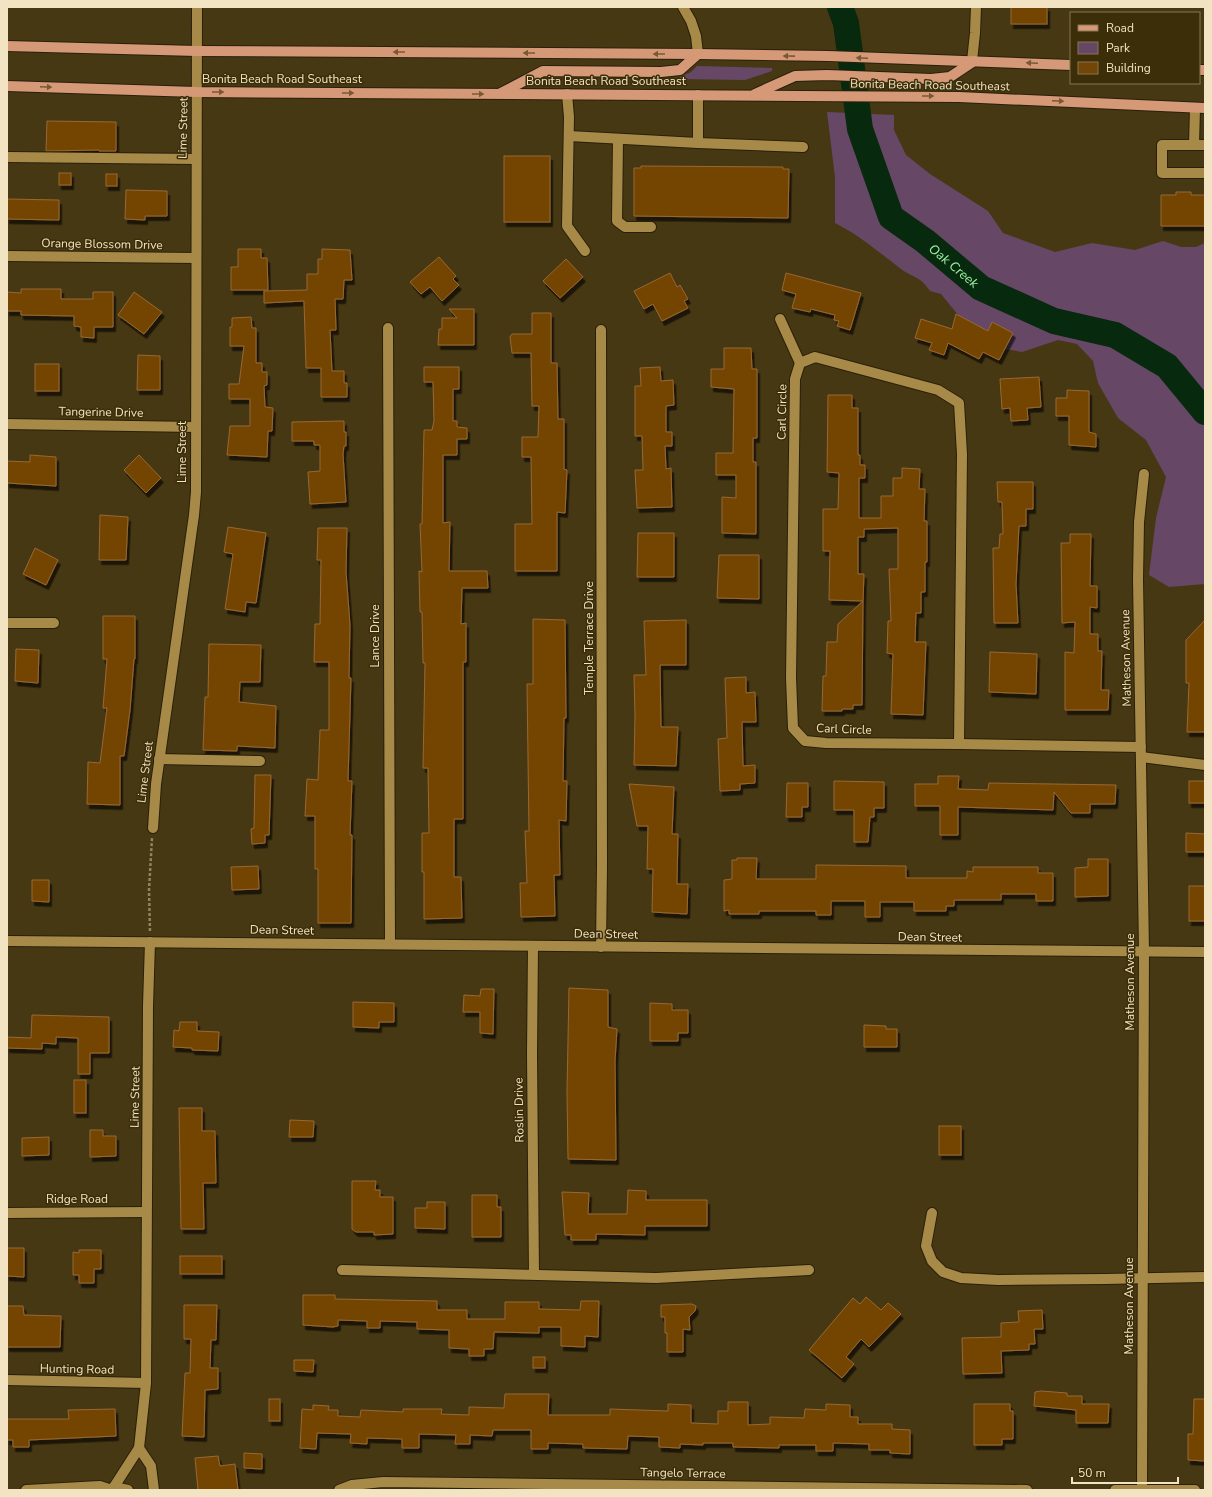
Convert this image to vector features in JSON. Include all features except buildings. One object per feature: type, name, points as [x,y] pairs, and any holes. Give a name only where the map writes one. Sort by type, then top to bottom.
[{"type":"main road","name":"Bonita Beach Road Southeast","points":[[7,46],[197,51],[828,56],[1070,65]]},
{"type":"main road","points":[[499,94],[543,71],[680,70],[698,54]]},
{"type":"main road","points":[[752,95],[795,76],[827,75],[931,79],[950,76],[973,61]]},
{"type":"main road","name":"Bonita Beach Road Southeast","points":[[7,86],[196,92],[959,97],[1200,108]]},
{"type":"street","name":"Lime Street","points":[[153,828],[159,759],[194,515],[197,7]]},
{"type":"street","points":[[682,7],[694,29],[698,54]]},
{"type":"street","points":[[973,61],[976,7]]},
{"type":"street","points":[[567,94],[569,136],[567,226],[585,251]]},
{"type":"street","points":[[698,95],[698,143]]},
{"type":"street","points":[[1194,145],[1200,108]]},
{"type":"street","points":[[569,136],[618,140],[803,147]]},
{"type":"street","points":[[618,140],[617,221],[625,227],[651,227]]},
{"type":"street","points":[[1205,145],[1162,145],[1162,173],[1205,174]]},
{"type":"street","points":[[7,157],[196,159]]},
{"type":"street","name":"Orange Blossom Drive","points":[[7,256],[196,258]]},
{"type":"street","points":[[780,319],[800,363],[815,357],[938,390],[959,402],[962,454],[959,744]]},
{"type":"street","name":"Lance Drive","points":[[388,328],[390,944]]},
{"type":"street","name":"Temple Terrace Drive","points":[[601,330],[601,947]]},
{"type":"street","name":"Carl Circle","points":[[800,363],[795,379],[791,678],[793,728],[805,741],[826,743],[959,744],[1141,752],[1205,765]]},
{"type":"street","name":"Tangerine Drive","points":[[7,424],[195,427]]},
{"type":"street","name":"Matheson Avenue","points":[[1142,1490],[1144,952],[1138,579],[1139,522],[1144,474]]},
{"type":"street","points":[[7,623],[54,623]]},
{"type":"street","points":[[159,759],[260,761]]},
{"type":"street","name":"Dean Street","points":[[7,941],[1205,952]]},
{"type":"street","name":"Lime Street","points":[[113,1489],[139,1448],[146,1383],[146,1212],[150,942]]},
{"type":"street","name":"Roslin Drive","points":[[533,946],[532,1054],[534,1274]]},
{"type":"street","name":"Ridge Road","points":[[7,1213],[146,1212]]},
{"type":"street","points":[[932,1212],[926,1246],[932,1261],[943,1272],[961,1278],[998,1280],[1205,1277]]},
{"type":"street","points":[[342,1270],[656,1278],[809,1270]]},
{"type":"street","name":"Hunting Road","points":[[7,1380],[146,1383]]},
{"type":"street","points":[[139,1448],[152,1466],[154,1490]]},
{"type":"street","name":"Tangelo Terrace","points":[[339,1490],[352,1485],[383,1482],[1027,1490]]},
{"type":"street","points":[[26,1490],[100,1486],[128,1490]]},
{"type":"street","points":[[1115,1490],[1195,1490]]},
{"type":"path","points":[[150,942],[149,890],[153,828]]},
{"type":"green space","points":[[697,66],[772,68],[772,71],[745,80],[680,79],[680,77],[691,72]]},
{"type":"green space","points":[[827,112],[894,115],[894,130],[906,155],[930,174],[988,211],[1003,233],[1055,252],[1092,243],[1135,250],[1163,241],[1181,247],[1196,247],[1205,243],[1205,584],[1169,587],[1149,575],[1156,518],[1166,477],[1146,440],[1118,418],[1098,383],[1093,361],[1077,344],[1058,340],[1022,352],[999,348],[963,321],[941,294],[930,291],[920,280],[901,269],[861,239],[835,223],[835,177]]},
{"type":"waterway","name":"Oak Creek","points":[[840,7],[846,23],[860,129],[891,217],[925,241],[981,288],[1054,321],[1115,335],[1167,366],[1205,412]]}]
